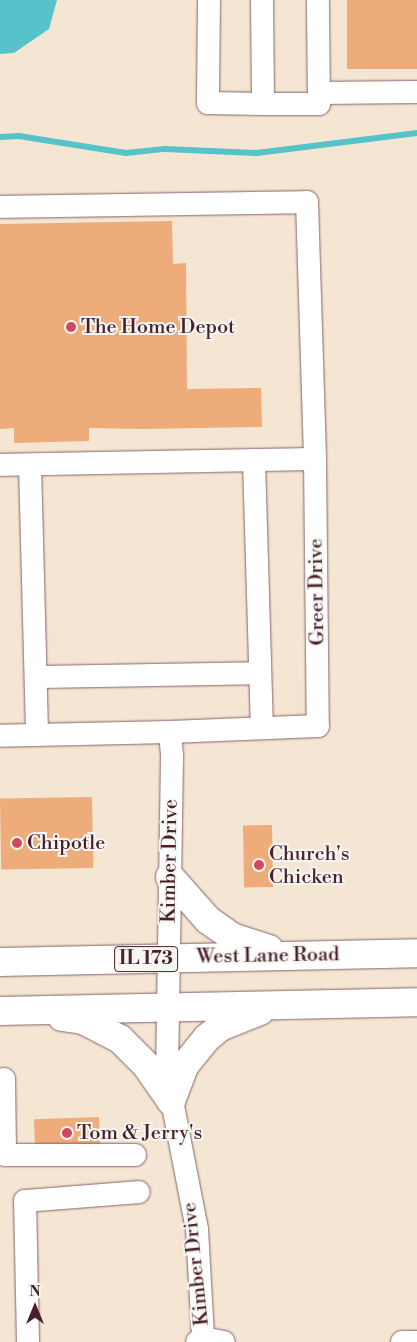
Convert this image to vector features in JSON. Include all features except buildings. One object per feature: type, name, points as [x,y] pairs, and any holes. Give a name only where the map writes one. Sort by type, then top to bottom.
[{"type":"main road","points":[[170,877],[208,920],[232,937],[292,956]]},
{"type":"main road","name":"West Lane Road","points":[[0,962],[417,953]]},
{"type":"main road","points":[[11,1011],[417,1002]]},
{"type":"main road","points":[[171,1101],[185,1065],[207,1038],[220,1027],[276,1004]]},
{"type":"main road","points":[[11,1011],[83,1020],[120,1039],[146,1065],[171,1101]]},
{"type":"street","points":[[209,0],[208,103],[263,104],[318,104],[318,0]]},
{"type":"street","points":[[262,0],[263,104]]},
{"type":"street","points":[[318,93],[417,92]]},
{"type":"street","name":"Greer Drive","points":[[0,207],[307,202],[315,459],[318,726],[262,728]]},
{"type":"street","points":[[0,465],[315,459]]},
{"type":"street","points":[[0,736],[262,728],[254,460]]},
{"type":"street","points":[[30,465],[37,735]]},
{"type":"street","points":[[36,677],[260,673]]},
{"type":"street","name":"Kimber Drive","points":[[170,732],[167,1075],[197,1229],[208,1341]]},
{"type":"street","points":[[4,1079],[5,1154],[135,1155]]},
{"type":"street","points":[[28,1342],[25,1201],[139,1192]]},
{"type":"street","points":[[402,1342],[417,1342]]},
{"type":"water","points":[[0,0],[57,0],[49,29],[14,53],[0,54]]},
{"type":"waterway","points":[[0,137],[19,136],[126,153],[165,149],[257,153],[417,133]]},
{"type":"place","name":"The Home Depot","points":[[71,327]]},
{"type":"place","name":"Chipotle","points":[[17,843]]},
{"type":"place","name":"Church's Chicken","points":[[259,865]]},
{"type":"place","name":"Tom & Jerry's","points":[[67,1133]]}]
